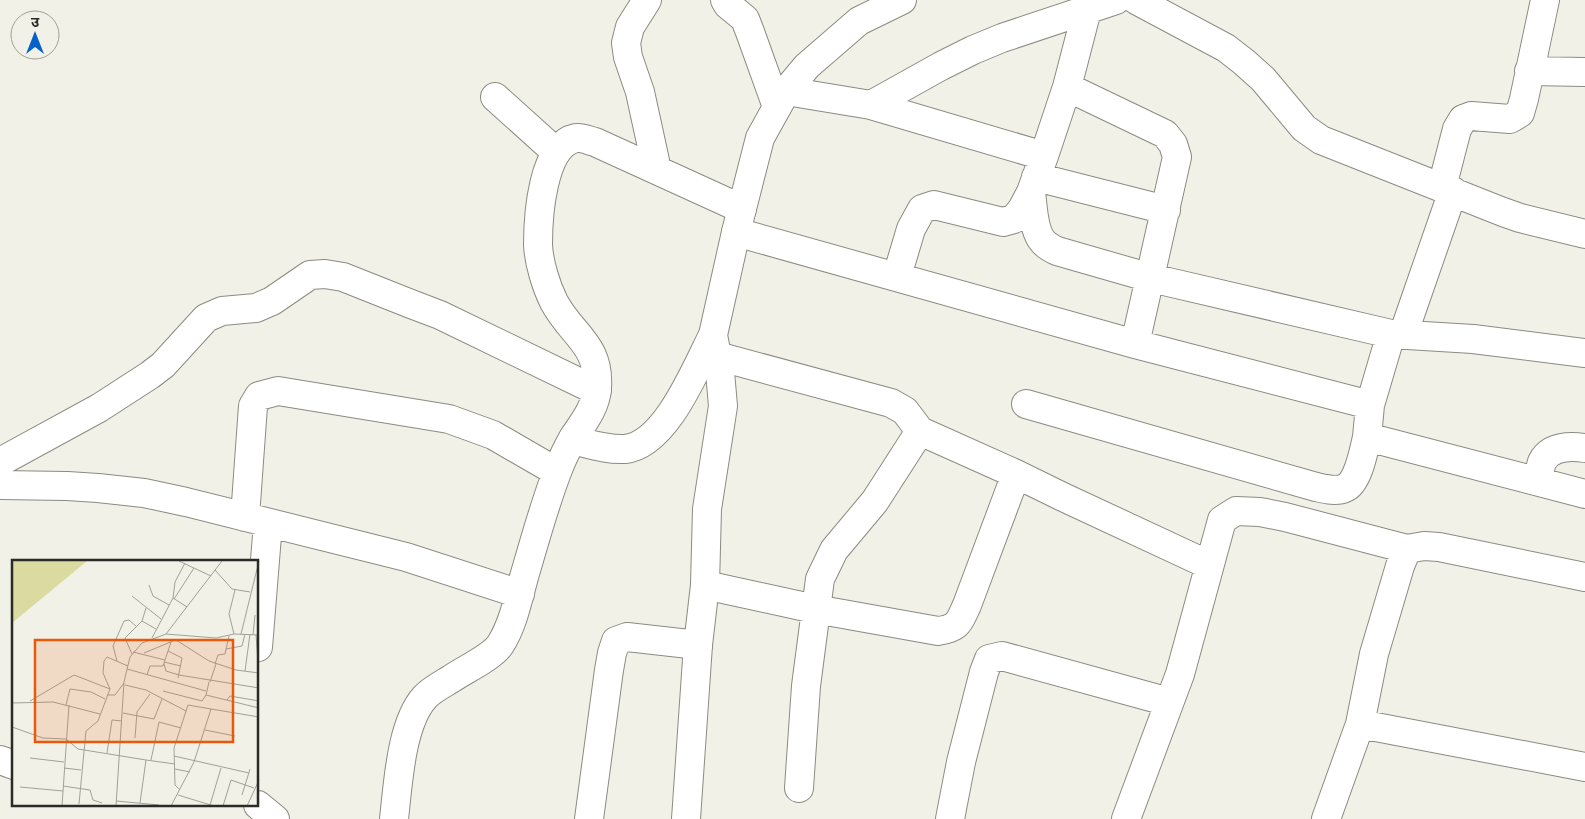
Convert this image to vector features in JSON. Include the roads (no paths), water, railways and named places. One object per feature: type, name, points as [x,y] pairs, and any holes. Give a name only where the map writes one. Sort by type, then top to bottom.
[{"type":"street","points":[[648,0],[630,27],[626,43],[628,57],[640,92],[657,170]]},
{"type":"street","points":[[725,0],[745,20],[782,99]]},
{"type":"street","points":[[572,440],[603,447],[626,449],[643,442],[659,430],[674,411],[715,345],[739,220],[760,138],[782,99],[807,66],[859,21],[902,0]]},
{"type":"street","points":[[871,105],[974,50],[1002,38],[1116,0]]},
{"type":"street","points":[[1136,0],[1226,48],[1262,79],[1304,128],[1321,140],[1520,218],[1585,234]]},
{"type":"street","points":[[1026,404],[1316,487],[1334,490],[1346,488],[1354,479],[1363,457],[1370,405],[1448,189],[1457,129],[1463,119],[1471,116],[1510,118],[1520,113],[1545,0]]},
{"type":"street","points":[[897,276],[911,229],[922,209],[934,205],[1003,222],[1014,219],[1022,209],[1037,175],[1067,87],[1087,10]]},
{"type":"street","points":[[1529,71],[1585,72]]},
{"type":"street","points":[[1067,87],[1165,134],[1174,144],[1177,157],[1135,344]]},
{"type":"street","points":[[495,97],[556,152]]},
{"type":"street","points":[[782,99],[871,105],[1037,175],[1166,210]]},
{"type":"street","points":[[394,819],[403,753],[414,711],[426,695],[499,646],[507,631],[520,594],[538,529],[557,472],[572,440],[586,420],[597,391],[597,371],[593,354],[554,302],[546,282],[538,246],[542,201],[549,165],[556,152],[566,143],[577,138],[595,142],[657,170],[739,220],[897,276],[1135,344],[1370,405]]},
{"type":"street","points":[[1037,175],[1036,226],[1041,239],[1047,246],[1057,251],[1151,278],[1397,334],[1473,339],[1585,353]]},
{"type":"street","points":[[0,462],[99,408],[163,365],[206,318],[222,310],[256,308],[272,301],[310,276],[325,274],[343,277],[440,315],[597,391]]},
{"type":"street","points":[[715,345],[891,403],[905,411],[920,431],[1209,565]]},
{"type":"street","points":[[686,819],[698,644],[705,585],[707,509],[723,406],[715,345]]},
{"type":"street","points":[[257,560],[253,406],[259,396],[278,391],[449,419],[493,436],[557,472]]},
{"type":"street","points":[[799,788],[806,686],[820,579],[834,550],[875,501],[920,431]]},
{"type":"street","points":[[1367,437],[1585,494]]},
{"type":"street","points":[[1538,482],[1542,462],[1548,454],[1564,446],[1585,448]]},
{"type":"street","points":[[705,585],[815,610],[938,630],[950,629],[959,623],[967,605],[1016,474]]},
{"type":"street","points":[[0,485],[67,486],[144,493],[406,557],[520,594]]},
{"type":"street","points":[[1126,819],[1180,674],[1222,520],[1236,511],[1260,512],[1285,517],[1408,548],[1440,547],[1585,577]]},
{"type":"street","points":[[1326,819],[1360,724],[1378,638],[1400,566],[1408,548]]},
{"type":"street","points":[[589,819],[609,670],[616,641],[627,637],[698,644]]},
{"type":"street","points":[[950,819],[961,762],[984,672],[989,660],[1002,656],[1169,702]]},
{"type":"street","points":[[1360,724],[1585,767]]},
{"type":"street","points":[[0,760],[12,764]]},
{"type":"street","points":[[244,819],[245,806]]},
{"type":"street","points":[[259,806],[275,819]]}]
